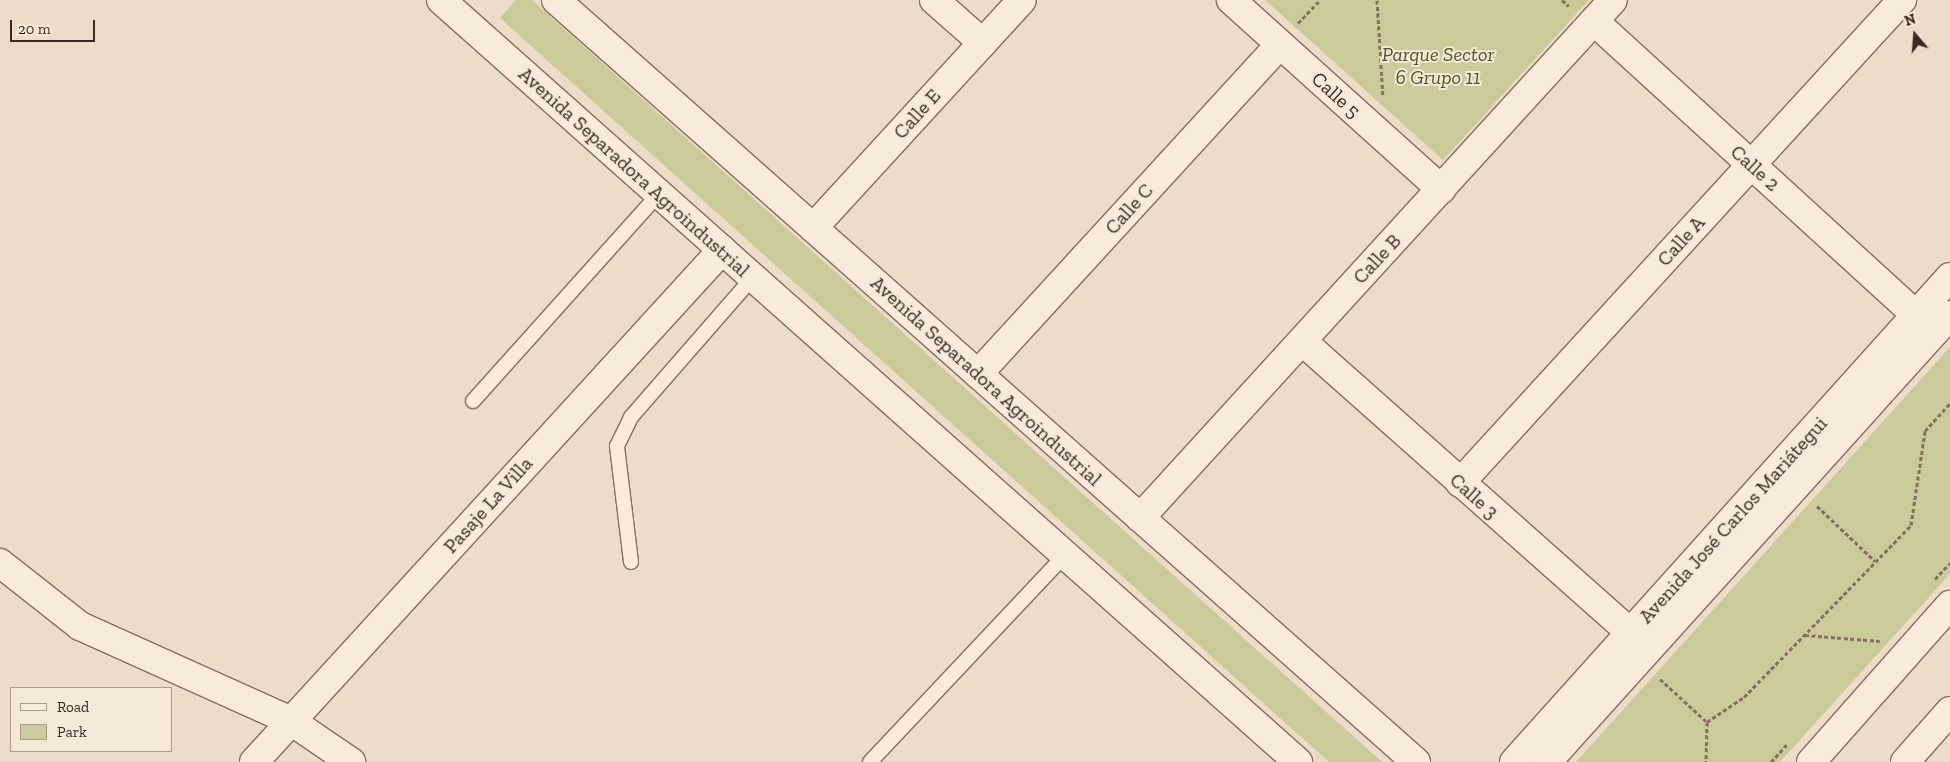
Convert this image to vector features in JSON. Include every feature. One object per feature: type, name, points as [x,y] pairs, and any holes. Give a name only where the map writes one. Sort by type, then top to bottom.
[{"type":"street","name":"Avenida Separadora Agroindustrial","points":[[556,0],[1416,762]]},
{"type":"street","points":[[934,0],[983,42]]},
{"type":"street","name":"Calle E","points":[[813,228],[1022,0]]},
{"type":"street","name":"Calle 5","points":[[1231,0],[1441,190]]},
{"type":"street","name":"Calle B","points":[[1140,518],[1614,0]]},
{"type":"street","name":"Calle A","points":[[1460,483],[1902,0]]},
{"type":"street","name":"Avenida Separadora Agroindustrial","points":[[452,3],[659,194],[1063,557],[1298,762]]},
{"type":"street","name":"Calle 2","points":[[1594,21],[1916,315]]},
{"type":"street","name":"Calle C","points":[[978,374],[1280,44]]},
{"type":"street","name":"Pasaje La Villa","points":[[254,762],[722,250]]},
{"type":"street","name":"Avenida José Carlos Mariátegui","points":[[1547,762],[1640,641],[1950,277]]},
{"type":"street","name":"Avenida José Carlos Mariátegui","points":[[1514,762],[1640,641],[1950,315]]},
{"type":"street","name":"Calle 3","points":[[1302,341],[1640,641]]},
{"type":"street","points":[[0,563],[80,626],[291,721],[351,762]]},
{"type":"street","points":[[1811,762],[1950,605]]},
{"type":"street","points":[[1905,762],[1950,711]]},
{"type":"lane","points":[[473,400],[659,194]]},
{"type":"lane","points":[[631,562],[617,446],[631,417],[753,277]]},
{"type":"lane","points":[[870,762],[1063,557]]},
{"type":"path","points":[[1377,0],[1383,100]]},
{"type":"path","points":[[1291,18],[1305,30]]},
{"type":"path","points":[[1376,93],[1390,106]]},
{"type":"path","points":[[1707,722],[1744,697],[1911,525],[1925,431],[1950,403]]},
{"type":"path","points":[[1817,505],[1875,561]]},
{"type":"path","points":[[1804,635],[1880,641]]},
{"type":"path","points":[[1660,679],[1707,722],[1706,762]]},
{"type":"green space","points":[[516,0],[532,0],[1382,762],[1329,762],[500,18]]},
{"type":"green space","name":"Parque Sector 6 Grupo 11","points":[[1265,0],[1589,0],[1443,160]]},
{"type":"green space","points":[[1950,347],[1950,574],[1780,762],[1576,762]]}]
